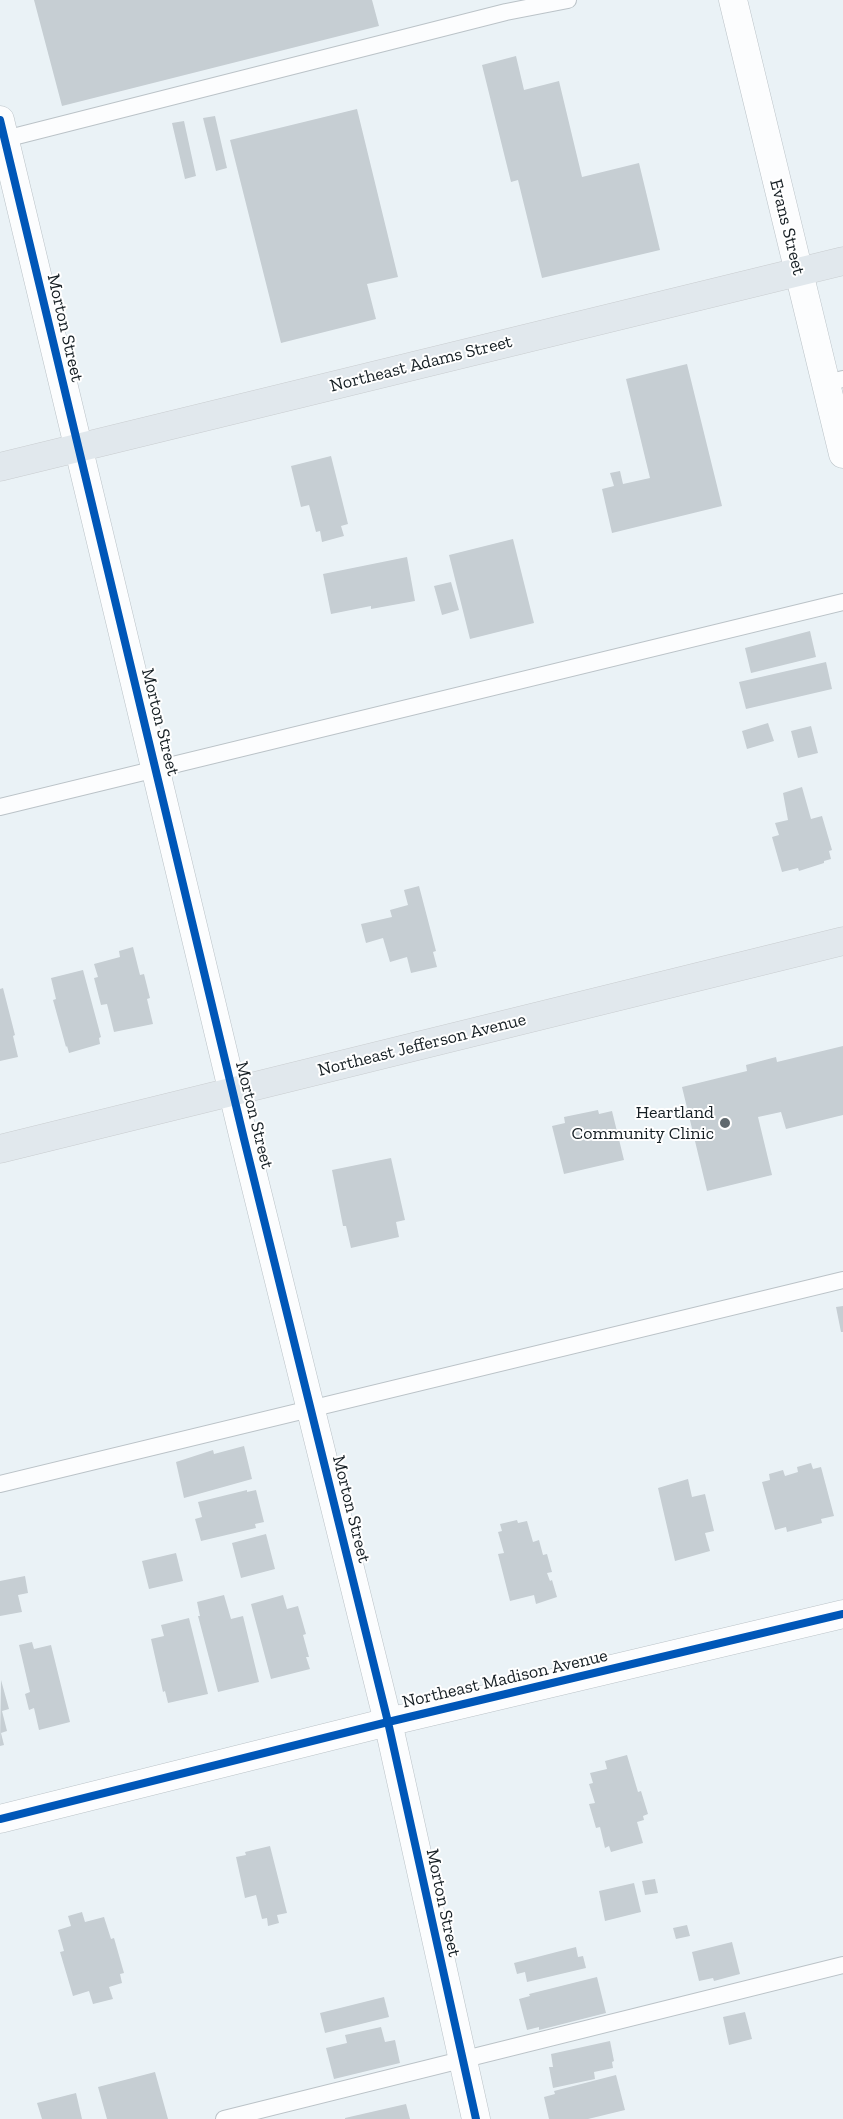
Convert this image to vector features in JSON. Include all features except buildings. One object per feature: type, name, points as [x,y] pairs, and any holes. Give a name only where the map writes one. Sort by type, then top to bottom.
[{"type":"main road","name":"Northeast Adams Street","points":[[0,467],[843,261]]},
{"type":"main road","name":"Northeast Jefferson Avenue","points":[[0,1149],[843,941]]},
{"type":"street","name":"Evans Street","points":[[733,0],[798,272],[834,381],[843,454]]},
{"type":"street","name":"Morton Street","points":[[3,137],[233,1092],[388,1722],[476,2119]]},
{"type":"street","name":"Northeast Madison Avenue","points":[[0,1819],[388,1722],[843,1614]]},
{"type":"lane","points":[[3,137],[506,12],[568,0]]},
{"type":"lane","points":[[0,807],[843,602]]},
{"type":"lane","points":[[0,1484],[843,1280]]},
{"type":"lane","points":[[224,2119],[843,1965]]},
{"type":"cycle path","points":[[0,120],[244,1139],[388,1722],[476,2119]]},
{"type":"cycle path","points":[[0,1819],[388,1722],[843,1614]]},
{"type":"place","name":"Heartland Community Clinic","points":[[725,1123]]}]
